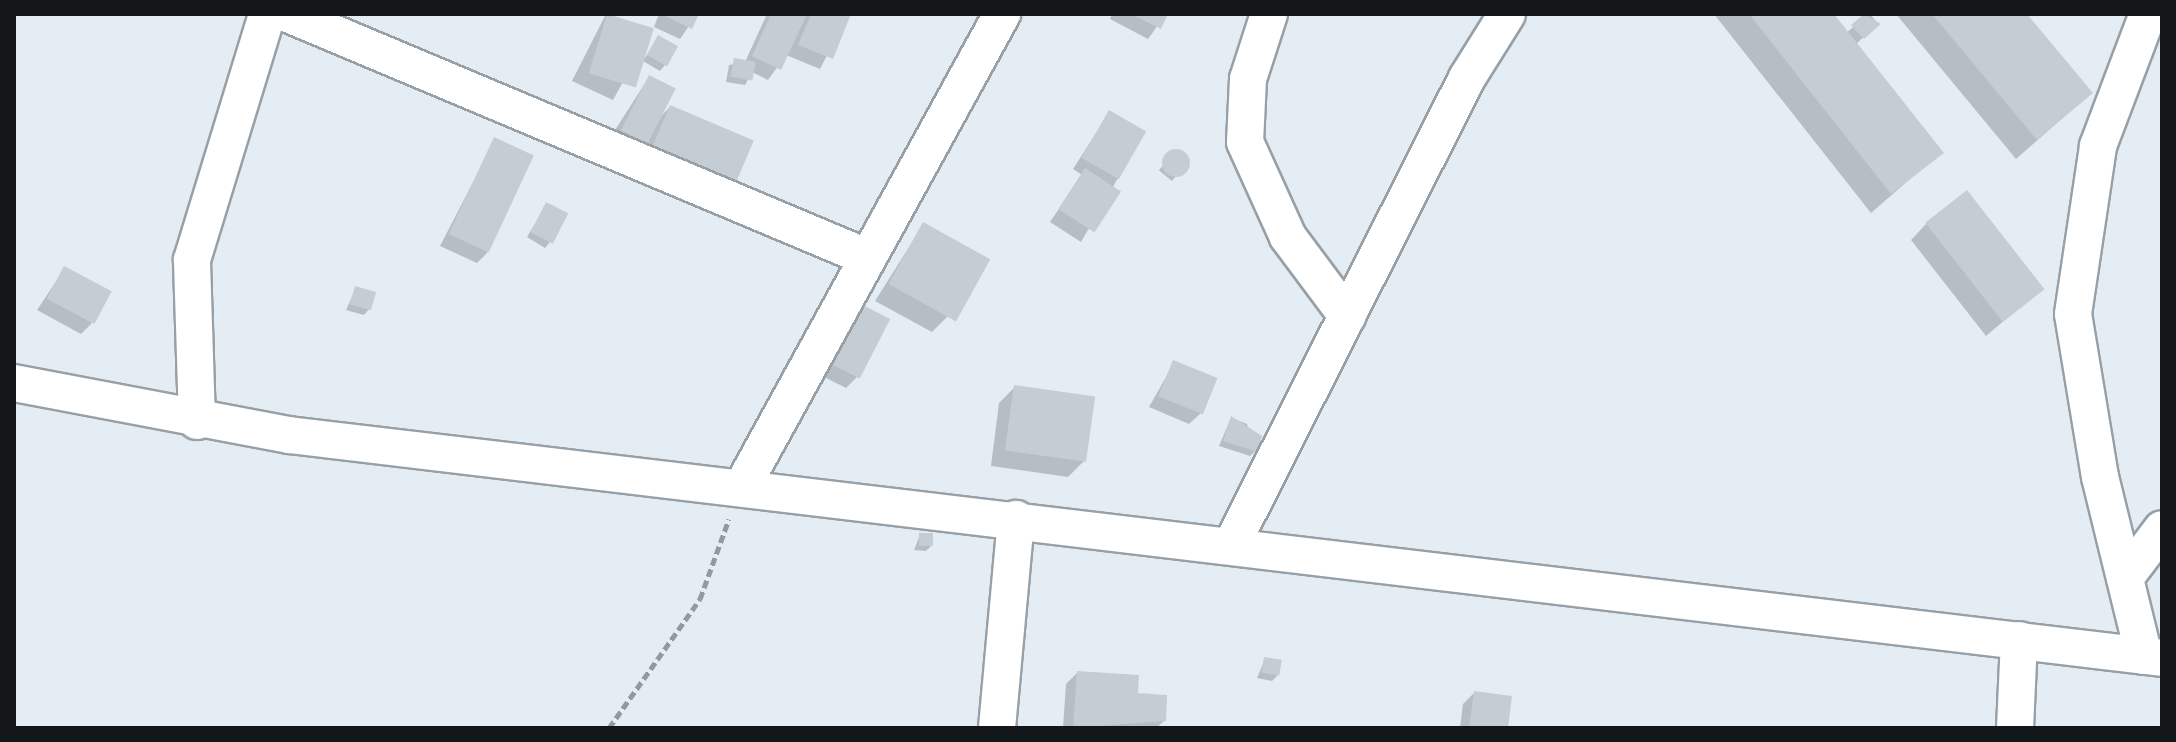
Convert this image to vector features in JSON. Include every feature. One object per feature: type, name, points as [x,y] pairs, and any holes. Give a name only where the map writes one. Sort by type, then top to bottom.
[{"type":"street","points":[[197,421],[192,260],[267,14]]},
{"type":"street","points":[[288,14],[864,256]]},
{"type":"street","points":[[1269,14],[1248,79],[1245,142],[1288,237],[1347,316]]},
{"type":"street","points":[[1232,544],[1467,78],[1507,14]]},
{"type":"street","points":[[14,383],[197,421],[2153,657],[2125,578],[2073,314],[2098,146],[2148,14]]},
{"type":"street","points":[[742,487],[995,16]]},
{"type":"street","points":[[997,728],[1016,519]]},
{"type":"street","points":[[2125,578],[2162,529]]},
{"type":"street","points":[[2015,728],[2019,640]]},
{"type":"path","points":[[609,728],[700,599],[742,487]]},
{"type":"building","points":[[607,14],[654,28],[636,88],[589,73]]},
{"type":"building","points":[[661,14],[699,14],[692,29]]},
{"type":"building","points":[[771,14],[807,14],[781,70],[752,56]]},
{"type":"building","points":[[811,14],[851,14],[833,59],[798,45]]},
{"type":"building","points":[[1131,14],[1168,14],[1161,29]]},
{"type":"building","points":[[1749,14],[1834,14],[1944,153],[1891,194]]},
{"type":"building","points":[[1864,14],[1881,24],[1864,39],[1851,25]]},
{"type":"building","points":[[1932,14],[2027,14],[2093,93],[2037,140]]},
{"type":"building","points":[[658,35],[678,46],[667,66],[647,55]]},
{"type":"building","points":[[734,58],[756,62],[752,81],[731,77]]},
{"type":"building","points":[[649,75],[676,89],[648,144],[621,130]]},
{"type":"building","points":[[670,105],[754,141],[736,182],[652,146]]},
{"type":"building","points":[[1109,110],[1146,132],[1119,179],[1082,158]]},
{"type":"building","points":[[494,137],[534,156],[489,253],[449,234]]},
{"type":"building","points":[[1176,149],[1186,153],[1190,163],[1186,173],[1176,177],[1166,173],[1162,163],[1166,153]]},
{"type":"building","points":[[1085,168],[1121,191],[1094,233],[1058,209]]},
{"type":"building","points":[[1967,190],[2045,289],[2003,322],[1925,223]]},
{"type":"building","points":[[546,202],[568,213],[553,244],[531,232]]},
{"type":"building","points":[[923,222],[990,259],[956,321],[889,284]]},
{"type":"building","points":[[64,266],[112,291],[94,324],[47,299]]},
{"type":"building","points":[[355,286],[376,292],[371,310],[350,304]]},
{"type":"building","points":[[859,303],[890,319],[860,379],[829,363]]},
{"type":"building","points":[[1173,360],[1218,378],[1203,414],[1158,396]]},
{"type":"building","points":[[1014,385],[1095,396],[1086,462],[1005,450]]},
{"type":"building","points":[[1231,416],[1262,436],[1257,452],[1223,441]]},
{"type":"building","points":[[919,533],[933,533],[933,546],[919,546]]},
{"type":"building","points":[[1264,657],[1282,660],[1279,676],[1261,673]]},
{"type":"building","points":[[1077,671],[1139,675],[1138,693],[1167,695],[1166,721],[1073,728]]},
{"type":"building","points":[[1474,691],[1512,696],[1508,728],[1469,728]]}]
